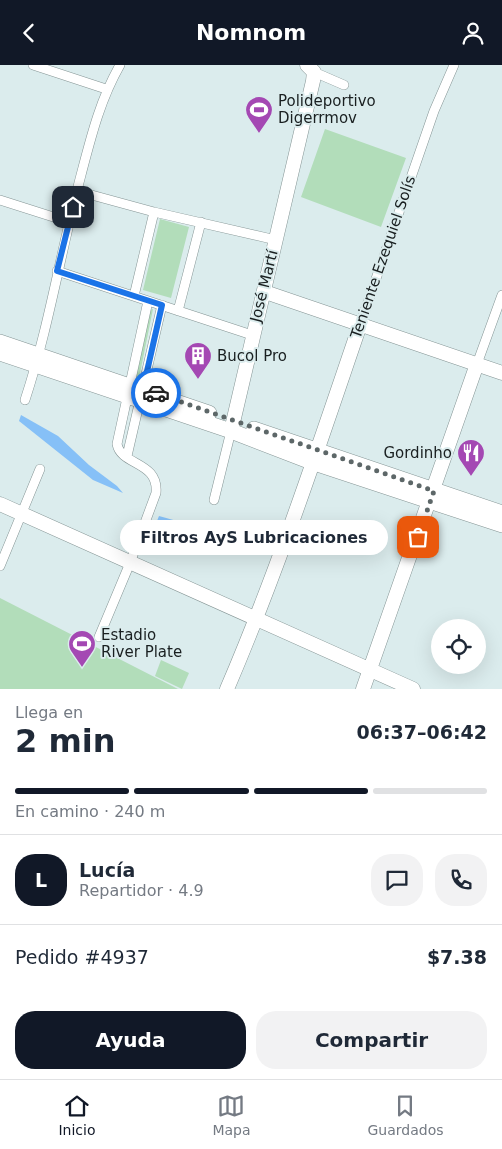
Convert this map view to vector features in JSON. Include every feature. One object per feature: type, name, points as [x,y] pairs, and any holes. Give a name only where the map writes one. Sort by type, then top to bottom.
[{"type":"main road","points":[[0,341],[38,360]]},
{"type":"main road","points":[[0,353],[38,360],[135,392],[316,457],[432,496],[502,525]]},
{"type":"main road","points":[[432,496],[502,513]]},
{"type":"street","points":[[33,65],[106,89]]},
{"type":"street","points":[[24,400],[38,360],[57,271],[98,111],[106,89],[120,65]]},
{"type":"street","name":"Teniente Ezequiel Solís","points":[[227,689],[257,619],[316,457],[434,111],[454,65]]},
{"type":"street","name":"José Martí","points":[[214,500],[233,427],[252,335],[276,240],[311,69],[344,85]]},
{"type":"street","points":[[77,191],[154,212],[276,240]]},
{"type":"street","points":[[0,200],[69,222]]},
{"type":"street","points":[[134,296],[154,212]]},
{"type":"street","points":[[178,311],[201,222]]},
{"type":"street","points":[[57,271],[252,335]]},
{"type":"street","points":[[264,291],[502,373]]},
{"type":"street","points":[[363,689],[502,295]]},
{"type":"street","points":[[127,456],[148,301]]},
{"type":"street","points":[[99,637],[154,499],[155,479],[148,471],[118,448],[162,305]]},
{"type":"street","points":[[0,566],[40,469]]},
{"type":"street","points":[[0,504],[412,689]]},
{"type":"green space","points":[[325,129],[406,158],[381,227],[301,197]]},
{"type":"green space","points":[[160,219],[189,227],[171,298],[143,290]]},
{"type":"green space","points":[[153,309],[138,383],[134,383],[150,310]]},
{"type":"green space","points":[[0,598],[178,689],[0,689]]},
{"type":"green space","points":[[161,660],[189,673],[182,689],[155,676]]},
{"type":"water","points":[[21,415],[58,436],[123,493],[93,480],[19,421]]},
{"type":"water","points":[[159,516],[238,538],[237,543],[206,538],[177,529],[157,521]]},
{"type":"way so far","points":[[156,393],[434,491],[418,537]]},
{"type":"place","name":"Polideportivo Digerrmov","points":[[259,134]]},
{"type":"place","name":"Bucol Pro","points":[[198,380]]},
{"type":"place","name":"Gordinho","points":[[471,477]]},
{"type":"place","name":"Filtros AyS Lubricaciones","points":[[418,537]]},
{"type":"place","name":"Estadio River Plate","points":[[82,668]]},
{"type":"route","points":[[73,207],[57,271],[162,305],[143,389],[156,393]]}]
